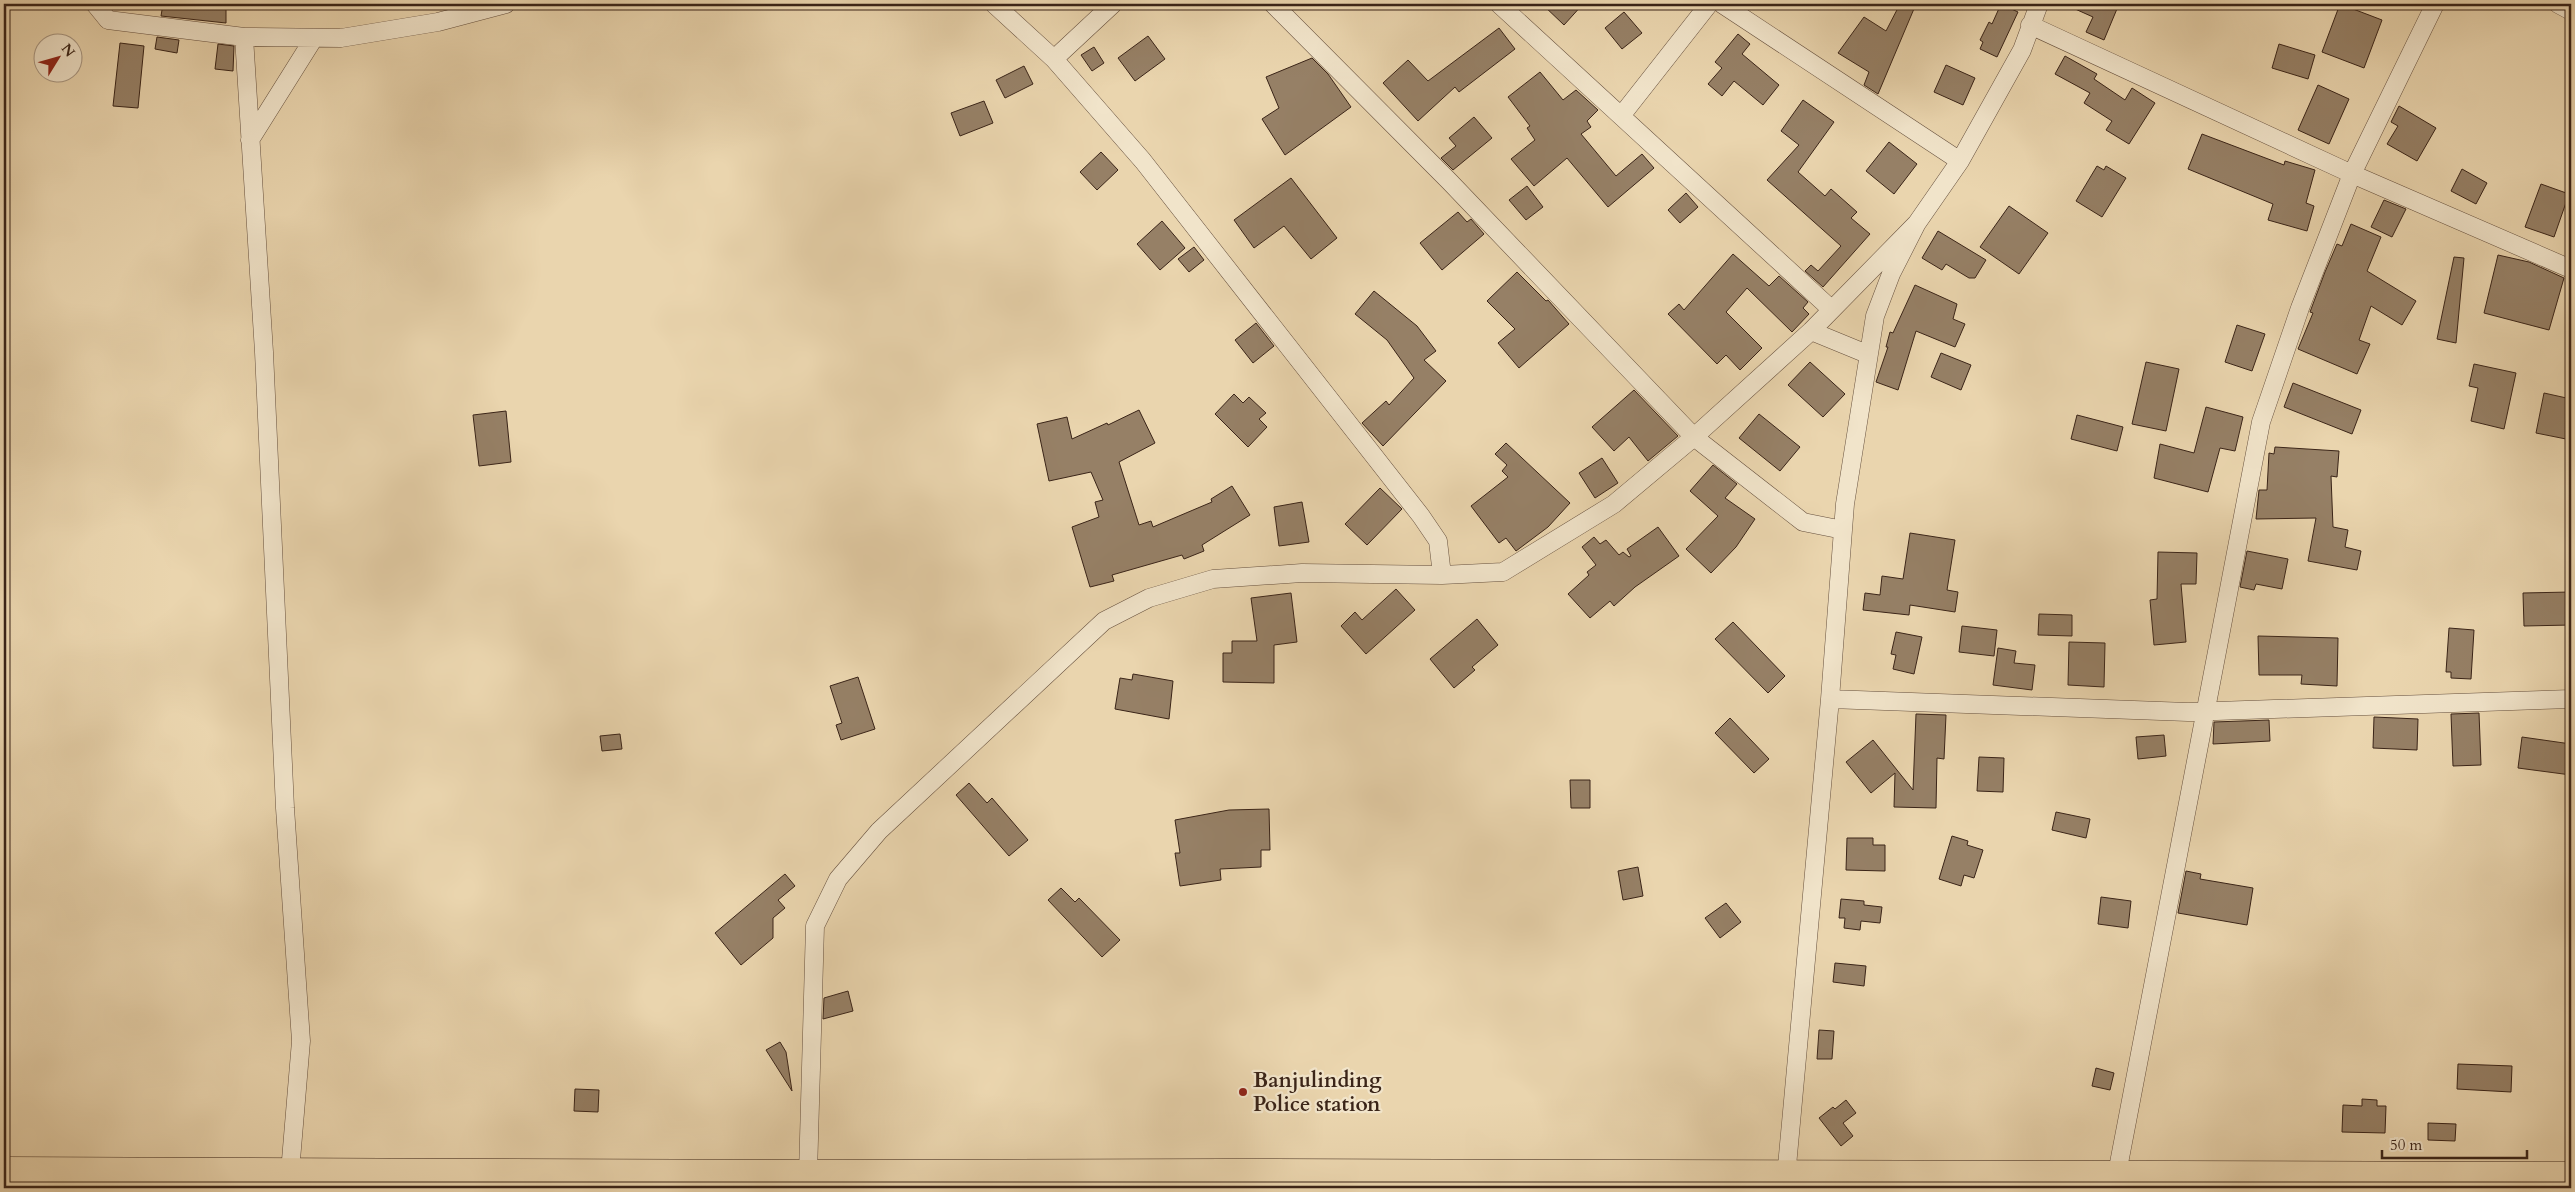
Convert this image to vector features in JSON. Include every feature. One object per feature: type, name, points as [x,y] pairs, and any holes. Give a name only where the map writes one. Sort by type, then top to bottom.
[{"type":"highway","points":[[4,1171],[808,1174],[1014,1181],[2115,1182],[2571,1176]]},
{"type":"street","points":[[95,4],[108,20],[244,37],[314,38],[341,38],[438,22],[506,4]]},
{"type":"street","points":[[994,4],[1054,59],[1143,161],[1421,516],[1438,541],[1442,575]]},
{"type":"street","points":[[1054,59],[1113,4]]},
{"type":"street","points":[[1273,4],[1456,188],[1694,437],[1803,522],[1843,530]]},
{"type":"street","points":[[1499,4],[1831,309]]},
{"type":"street","points":[[1621,116],[1709,4]]},
{"type":"street","points":[[1722,4],[1960,161]]},
{"type":"street","points":[[1785,1182],[1830,699],[1843,530],[1874,316],[1891,274],[1917,223],[1960,161],[2022,50],[2039,4]]},
{"type":"street","points":[[2115,1182],[2203,712],[2261,422],[2300,308],[2352,174],[2435,4]]},
{"type":"street","points":[[2558,4],[2571,11]]},
{"type":"street","points":[[2030,25],[2352,174],[2571,269]]},
{"type":"street","points":[[244,37],[264,352],[285,808],[301,1041],[290,1172]]},
{"type":"street","points":[[250,140],[314,38]]},
{"type":"street","points":[[808,1174],[815,926],[838,879],[878,831],[1104,621],[1149,598],[1213,579],[1302,573],[1442,575],[1503,572],[1614,504],[1694,437],[1811,331],[1917,223]]},
{"type":"street","points":[[1811,331],[1867,354]]},
{"type":"street","points":[[1830,699],[2203,712],[2571,700]]},
{"type":"building","points":[[163,4],[226,4],[226,23],[161,16]]},
{"type":"building","points":[[1542,4],[1583,4],[1564,25]]},
{"type":"building","points":[[1900,4],[1916,4],[1878,94],[1864,85],[1869,72],[1838,53],[1864,17],[1886,31]]},
{"type":"building","points":[[2001,4],[2018,12],[1997,57],[1980,49],[1983,42],[1980,40],[1989,22],[1992,24]]},
{"type":"building","points":[[2064,4],[2119,4],[2104,40],[2086,32],[2093,17]]},
{"type":"building","points":[[2340,4],[2382,20],[2364,68],[2322,52]]},
{"type":"building","points":[[1624,12],[1642,33],[1622,49],[1605,28]]},
{"type":"building","points":[[1499,28],[1515,49],[1459,92],[1455,87],[1418,121],[1383,83],[1408,60],[1428,81]]},
{"type":"building","points":[[1738,34],[1750,44],[1742,54],[1779,85],[1763,105],[1734,81],[1722,96],[1708,84],[1722,68],[1715,62]]},
{"type":"building","points":[[1148,36],[1165,59],[1135,81],[1118,58]]},
{"type":"building","points":[[157,37],[179,40],[177,53],[155,49]]},
{"type":"building","points":[[120,43],[144,46],[138,108],[113,106]]},
{"type":"building","points":[[218,44],[234,46],[233,71],[215,69]]},
{"type":"building","points":[[2279,44],[2315,55],[2308,79],[2272,68]]},
{"type":"building","points":[[1094,47],[1104,63],[1092,71],[1081,55]]},
{"type":"building","points":[[2065,56],[2097,74],[2094,79],[2125,100],[2132,88],[2155,103],[2129,144],[2106,130],[2112,121],[2084,103],[2090,93],[2055,74]]},
{"type":"building","points":[[1312,58],[1328,74],[1351,107],[1285,155],[1262,119],[1279,108],[1266,77]]},
{"type":"building","points":[[1946,65],[1975,78],[1963,105],[1934,92]]},
{"type":"building","points":[[1024,66],[1033,84],[1005,98],[996,80]]},
{"type":"building","points":[[1540,72],[1563,100],[1576,90],[1598,110],[1587,121],[1591,127],[1581,134],[1616,176],[1642,154],[1654,168],[1608,207],[1567,158],[1534,186],[1511,159],[1535,140],[1527,128],[1530,126],[1508,97]]},
{"type":"building","points":[[2318,85],[2349,99],[2329,144],[2298,130]]},
{"type":"building","points":[[1803,100],[1834,122],[1798,172],[1825,196],[1831,189],[1857,212],[1851,218],[1870,234],[1823,287],[1805,271],[1811,265],[1818,271],[1841,246],[1767,180],[1799,145],[1781,131]]},
{"type":"building","points":[[984,101],[993,123],[960,136],[951,113]]},
{"type":"building","points":[[2399,106],[2436,128],[2417,161],[2387,144],[2398,126],[2391,122]]},
{"type":"building","points":[[1474,117],[1492,138],[1453,170],[1441,158],[1456,146],[1449,138]]},
{"type":"building","points":[[2202,134],[2284,165],[2285,161],[2315,170],[2306,203],[2314,206],[2307,231],[2268,220],[2273,204],[2188,169]]},
{"type":"building","points":[[1889,142],[1917,164],[1894,194],[1866,171]]},
{"type":"building","points":[[1101,152],[1118,170],[1097,190],[1080,172]]},
{"type":"building","points":[[2097,166],[2104,170],[2106,166],[2126,178],[2102,217],[2076,201]]},
{"type":"building","points":[[2462,169],[2487,183],[2476,204],[2451,191]]},
{"type":"building","points":[[1291,178],[1337,238],[1311,259],[1284,226],[1254,248],[1234,220]]},
{"type":"building","points":[[2541,184],[2569,194],[2554,237],[2525,227]]},
{"type":"building","points":[[1527,186],[1543,207],[1526,220],[1509,200]]},
{"type":"building","points":[[1686,193],[1698,207],[1680,223],[1668,210]]},
{"type":"building","points":[[2384,200],[2406,209],[2392,237],[2371,227]]},
{"type":"building","points":[[2009,206],[2048,233],[2019,274],[1980,247]]},
{"type":"building","points":[[1458,212],[1467,222],[1471,219],[1484,234],[1442,270],[1420,243]]},
{"type":"building","points":[[1162,221],[1185,248],[1160,270],[1137,244]]},
{"type":"building","points":[[2351,224],[2381,237],[2367,271],[2416,301],[2402,325],[2371,306],[2359,340],[2370,344],[2357,374],[2298,349],[2313,313],[2310,312],[2325,272],[2337,244],[2342,246]]},
{"type":"building","points":[[1938,231],[1986,260],[1975,278],[1969,278],[1946,264],[1942,270],[1922,258]]},
{"type":"building","points":[[1194,247],[1204,260],[1189,272],[1178,259]]},
{"type":"building","points":[[1733,254],[1769,286],[1779,276],[1808,302],[1803,308],[1809,314],[1792,332],[1747,288],[1726,312],[1762,348],[1740,370],[1726,355],[1717,364],[1668,314],[1679,304],[1684,310]]},
{"type":"building","points":[[2498,255],[2529,262],[2564,278],[2549,330],[2484,313]]},
{"type":"building","points":[[2454,257],[2464,258],[2456,343],[2437,339]]},
{"type":"building","points":[[1517,272],[1546,301],[1548,300],[1569,324],[1519,368],[1498,343],[1515,329],[1487,301]]},
{"type":"building","points":[[1915,285],[1957,304],[1953,319],[1965,324],[1955,347],[1916,331],[1898,390],[1876,382],[1888,347],[1886,347],[1890,332],[1893,333]]},
{"type":"building","points":[[1374,291],[1417,326],[1436,351],[1424,360],[1446,381],[1383,446],[1362,423],[1386,401],[1389,405],[1414,378],[1387,340],[1355,314]]},
{"type":"building","points":[[1256,323],[1274,346],[1253,363],[1235,340]]},
{"type":"building","points":[[2237,325],[2265,334],[2252,371],[2225,362]]},
{"type":"building","points":[[1941,353],[1971,365],[1961,390],[1931,377]]},
{"type":"building","points":[[1810,362],[1845,394],[1823,417],[1788,385]]},
{"type":"building","points":[[2146,362],[2179,369],[2166,431],[2132,424]]},
{"type":"building","points":[[2474,364],[2516,373],[2504,429],[2471,421],[2478,388],[2469,386]]},
{"type":"building","points":[[2293,383],[2361,410],[2352,434],[2284,407]]},
{"type":"building","points":[[1634,390],[1678,436],[1648,461],[1629,437],[1614,451],[1592,427]]},
{"type":"building","points":[[2544,393],[2571,399],[2571,440],[2536,433]]},
{"type":"building","points":[[1234,394],[1243,403],[1249,397],[1266,413],[1259,419],[1267,427],[1248,447],[1215,414]]},
{"type":"building","points":[[2206,407],[2243,417],[2235,451],[2220,448],[2208,492],[2154,478],[2160,444],[2194,453]]},
{"type":"building","points":[[1139,410],[1155,443],[1119,462],[1139,525],[1151,521],[1153,527],[1212,502],[1211,499],[1232,486],[1250,515],[1202,545],[1204,551],[1184,559],[1182,555],[1112,575],[1114,581],[1090,587],[1072,527],[1099,517],[1095,502],[1103,500],[1091,472],[1049,481],[1037,424],[1067,417],[1072,439]]},
{"type":"building","points":[[506,411],[511,462],[479,466],[473,415]]},
{"type":"building","points":[[1759,414],[1800,447],[1780,471],[1739,438]]},
{"type":"building","points":[[2077,415],[2123,427],[2117,451],[2071,439]]},
{"type":"building","points":[[1506,443],[1570,503],[1548,527],[1516,551],[1506,538],[1499,543],[1471,506],[1508,477],[1502,471],[1507,465],[1495,454]]},
{"type":"building","points":[[2275,447],[2339,451],[2337,477],[2331,476],[2333,527],[2348,530],[2345,547],[2361,551],[2357,570],[2308,561],[2316,518],[2256,519],[2259,490],[2267,490],[2269,453],[2274,454]]},
{"type":"building","points":[[1602,458],[1618,483],[1595,498],[1579,473]]},
{"type":"building","points":[[1713,465],[1737,484],[1725,498],[1755,519],[1736,547],[1711,573],[1686,549],[1718,516],[1690,491]]},
{"type":"building","points":[[1380,488],[1402,509],[1367,545],[1345,524]]},
{"type":"building","points":[[1302,502],[1309,542],[1279,546],[1274,507]]},
{"type":"building","points":[[1658,527],[1679,556],[1635,587],[1614,606],[1610,601],[1590,618],[1568,594],[1589,575],[1587,572],[1596,565],[1582,547],[1594,537],[1600,544],[1606,540],[1619,555],[1623,552],[1629,557],[1631,556],[1627,549]]},
{"type":"building","points":[[1910,533],[1955,540],[1947,590],[1958,592],[1955,612],[1910,605],[1909,615],[1863,610],[1865,593],[1880,595],[1882,576],[1903,579]]},
{"type":"building","points":[[2247,551],[2288,559],[2282,589],[2256,584],[2254,590],[2240,587]]},
{"type":"building","points":[[2158,552],[2197,553],[2196,584],[2181,584],[2186,642],[2154,645],[2150,600],[2157,599]]},
{"type":"building","points":[[1396,589],[1415,610],[1366,654],[1341,626],[1355,612],[1362,620]]},
{"type":"building","points":[[2571,592],[2571,625],[2524,626],[2523,593]]},
{"type":"building","points":[[1291,593],[1297,642],[1274,645],[1274,683],[1223,682],[1223,653],[1232,653],[1232,641],[1257,641],[1251,598]]},
{"type":"building","points":[[2039,614],[2072,615],[2072,636],[2038,635]]},
{"type":"building","points":[[1477,619],[1498,645],[1472,667],[1475,670],[1454,688],[1430,659]]},
{"type":"building","points":[[1733,622],[1785,676],[1768,693],[1715,639]]},
{"type":"building","points":[[1962,626],[1997,630],[1994,656],[1959,652]]},
{"type":"building","points":[[2449,628],[2474,630],[2471,679],[2451,678],[2451,672],[2446,672]]},
{"type":"building","points":[[1896,632],[1922,637],[1914,674],[1893,669],[1896,655],[1891,654]]},
{"type":"building","points":[[2258,636],[2338,638],[2337,686],[2301,684],[2302,675],[2259,675]]},
{"type":"building","points":[[2069,642],[2105,643],[2104,687],[2068,685]]},
{"type":"building","points":[[1998,648],[2016,651],[2014,663],[2035,665],[2032,690],[1993,685]]},
{"type":"building","points":[[1133,674],[1173,681],[1169,719],[1115,709],[1120,678],[1132,680]]},
{"type":"building","points":[[858,677],[875,729],[841,740],[836,725],[842,723],[830,686]]},
{"type":"building","points":[[2479,713],[2481,765],[2453,766],[2451,714]]},
{"type":"building","points":[[1916,714],[1946,715],[1944,759],[1937,758],[1936,808],[1894,807],[1895,773],[1871,793],[1846,762],[1873,740],[1913,790]]},
{"type":"building","points":[[2374,717],[2418,719],[2417,750],[2373,748]]},
{"type":"building","points":[[1730,718],[1769,759],[1754,773],[1715,733]]},
{"type":"building","points":[[2269,720],[2270,741],[2213,744],[2214,722]]},
{"type":"building","points":[[620,734],[622,749],[602,751],[600,736]]},
{"type":"building","points":[[2164,735],[2166,756],[2138,759],[2136,737]]},
{"type":"building","points":[[2522,737],[2571,744],[2571,775],[2518,768]]},
{"type":"building","points":[[1979,757],[2004,758],[2003,792],[1977,791]]},
{"type":"building","points":[[1570,780],[1590,780],[1590,808],[1571,808]]},
{"type":"building","points":[[969,783],[987,803],[992,798],[1028,840],[1009,856],[956,795]]},
{"type":"building","points":[[1269,809],[1270,850],[1261,850],[1261,867],[1220,869],[1221,880],[1180,886],[1175,853],[1180,853],[1175,820],[1229,810]]},
{"type":"building","points":[[2056,812],[2090,819],[2086,838],[2052,830]]},
{"type":"building","points":[[1952,836],[1968,841],[1967,845],[1983,850],[1974,878],[1964,875],[1961,886],[1939,879]]},
{"type":"building","points":[[1847,838],[1873,838],[1873,845],[1885,845],[1885,871],[1846,870]]},
{"type":"building","points":[[1638,867],[1643,896],[1623,900],[1618,871]]},
{"type":"building","points":[[2186,871],[2201,874],[2200,879],[2253,888],[2247,925],[2178,913]]},
{"type":"building","points":[[785,874],[795,886],[778,900],[785,908],[773,918],[773,938],[741,965],[715,933]]},
{"type":"building","points":[[1061,888],[1075,902],[1079,898],[1120,940],[1102,957],[1048,900]]},
{"type":"building","points":[[2101,897],[2131,901],[2128,928],[2098,924]]},
{"type":"building","points":[[1841,899],[1864,901],[1864,905],[1882,907],[1880,923],[1861,921],[1860,930],[1844,928],[1845,918],[1839,918]]},
{"type":"building","points":[[1726,903],[1741,922],[1720,938],[1705,918]]},
{"type":"building","points":[[1835,963],[1866,966],[1864,986],[1833,982]]},
{"type":"building","points":[[848,991],[853,1011],[823,1019],[824,998]]},
{"type":"building","points":[[1819,1030],[1834,1031],[1832,1059],[1817,1059]]},
{"type":"building","points":[[780,1042],[786,1052],[792,1091],[766,1050]]},
{"type":"building","points":[[2458,1064],[2512,1066],[2511,1092],[2457,1089]]},
{"type":"building","points":[[2096,1068],[2114,1073],[2110,1090],[2092,1086]]},
{"type":"building","points":[[575,1089],[599,1090],[598,1112],[574,1111]]},
{"type":"building","points":[[2362,1099],[2377,1100],[2377,1106],[2386,1106],[2385,1133],[2342,1132],[2343,1105],[2362,1106]]},
{"type":"building","points":[[1846,1100],[1856,1113],[1843,1123],[1853,1136],[1841,1146],[1819,1118]]},
{"type":"building","points":[[2428,1123],[2456,1124],[2455,1141],[2428,1140]]},
{"type":"place","name":"Banjulinding Police station","points":[[1243,1092]]}]
